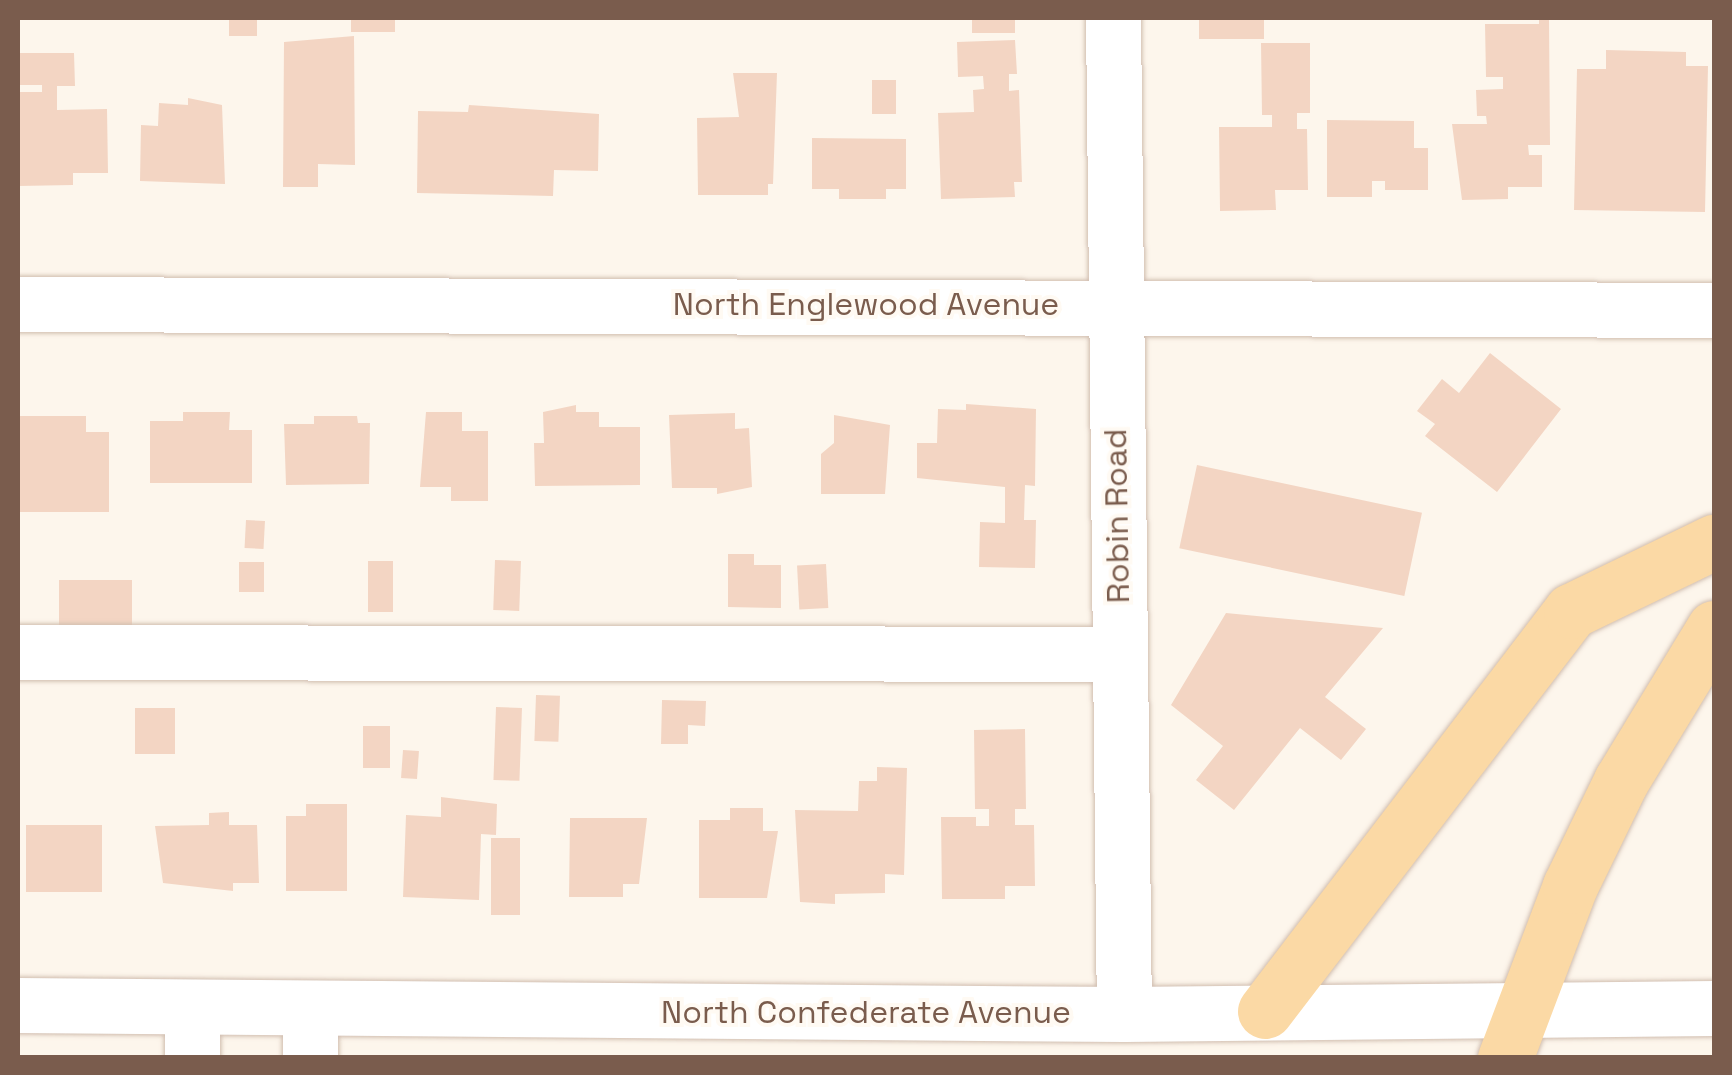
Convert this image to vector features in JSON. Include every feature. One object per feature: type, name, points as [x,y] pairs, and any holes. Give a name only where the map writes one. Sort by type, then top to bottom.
[{"type":"main road","points":[[1265,1011],[1571,611],[1714,542]]},
{"type":"main road","points":[[1513,1034],[1621,782],[1714,628]]},
{"type":"street","name":"Robin Road","points":[[1113,18],[1124,1014]]},
{"type":"street","name":"North Englewood Avenue","points":[[18,304],[1114,304],[1714,310]]},
{"type":"street","points":[[18,652],[1119,654]]},
{"type":"street","name":"North Confederate Avenue","points":[[18,1005],[192,1032],[310,1033],[1265,1011],[1513,1034],[1714,1008]]},
{"type":"street","points":[[1230,1058],[1265,1011]]},
{"type":"building","points":[[229,18],[257,18],[257,36],[229,36]]},
{"type":"building","points":[[351,18],[395,18],[395,32],[351,32]]},
{"type":"building","points":[[972,18],[1015,18],[1015,33],[972,33]]},
{"type":"building","points":[[1199,18],[1264,18],[1264,39],[1199,39]]},
{"type":"building","points":[[1539,18],[1549,18],[1550,145],[1528,145],[1529,155],[1542,155],[1542,187],[1508,187],[1508,199],[1462,200],[1452,124],[1487,124],[1486,116],[1477,116],[1476,90],[1503,89],[1503,77],[1486,77],[1485,24],[1539,24]]},
{"type":"building","points":[[354,36],[355,165],[318,164],[318,187],[283,187],[284,42]]},
{"type":"building","points":[[1015,40],[1017,74],[1009,74],[1009,91],[1019,90],[1022,182],[1014,182],[1015,197],[941,199],[938,113],[974,112],[973,90],[984,89],[983,76],[958,77],[957,42]]},
{"type":"building","points":[[1261,43],[1310,43],[1310,113],[1297,113],[1297,129],[1307,129],[1308,190],[1275,190],[1276,210],[1220,211],[1219,127],[1272,127],[1272,115],[1262,115]]},
{"type":"building","points":[[1606,50],[1686,52],[1686,66],[1708,66],[1705,212],[1574,210],[1577,69],[1606,69]]},
{"type":"building","points":[[18,53],[74,53],[75,86],[57,86],[57,110],[107,109],[108,173],[73,173],[73,185],[18,186],[18,92],[42,92],[42,85],[18,85]]},
{"type":"building","points":[[733,73],[777,73],[773,184],[768,184],[768,195],[698,195],[697,118],[739,117]]},
{"type":"building","points":[[872,80],[896,80],[896,114],[872,114]]},
{"type":"building","points":[[188,98],[222,105],[225,184],[140,181],[141,125],[158,126],[159,103],[188,105]]},
{"type":"building","points":[[469,105],[599,114],[598,171],[554,170],[553,196],[417,193],[418,111],[468,112]]},
{"type":"building","points":[[1327,120],[1414,121],[1414,148],[1428,148],[1428,190],[1385,190],[1385,181],[1372,181],[1372,197],[1327,197]]},
{"type":"building","points":[[812,138],[906,139],[906,189],[886,189],[886,199],[839,199],[839,189],[812,189]]},
{"type":"building","points":[[1490,353],[1561,409],[1497,492],[1425,436],[1435,424],[1417,411],[1442,379],[1459,393]]},
{"type":"building","points":[[966,404],[1036,409],[1035,486],[1025,485],[1024,520],[1036,520],[1035,568],[979,567],[980,522],[1005,523],[1005,487],[917,478],[917,443],[937,443],[938,409],[966,410]]},
{"type":"building","points":[[576,405],[576,412],[599,412],[599,427],[640,427],[640,485],[535,486],[534,443],[544,443],[543,412]]},
{"type":"building","points":[[183,412],[230,412],[229,430],[252,430],[252,483],[150,483],[150,421],[183,421]]},
{"type":"building","points":[[426,412],[462,412],[462,431],[488,431],[488,501],[451,501],[451,487],[420,487]]},
{"type":"building","points":[[735,413],[735,429],[749,428],[752,487],[717,494],[717,488],[672,488],[669,415]]},
{"type":"building","points":[[834,415],[890,425],[885,494],[821,494],[821,454],[834,443]]},
{"type":"building","points":[[18,416],[86,416],[86,432],[109,432],[109,512],[18,512]]},
{"type":"building","points":[[314,416],[357,416],[358,423],[370,423],[369,484],[286,485],[284,424],[314,424]]},
{"type":"building","points":[[1197,465],[1422,513],[1404,596],[1179,548]]},
{"type":"building","points":[[246,520],[265,521],[264,549],[245,548]]},
{"type":"building","points":[[728,554],[754,554],[754,565],[781,565],[781,608],[728,607]]},
{"type":"building","points":[[495,560],[521,561],[519,611],[493,610]]},
{"type":"building","points":[[368,561],[393,561],[393,612],[368,612]]},
{"type":"building","points":[[239,562],[264,562],[264,592],[239,592]]},
{"type":"building","points":[[826,564],[828,608],[799,609],[797,566]]},
{"type":"building","points":[[59,580],[132,580],[132,630],[59,630]]},
{"type":"building","points":[[1226,613],[1383,628],[1325,697],[1366,729],[1341,760],[1300,728],[1234,810],[1196,780],[1223,746],[1171,705]]},
{"type":"building","points":[[536,695],[560,696],[558,742],[534,741]]},
{"type":"building","points":[[662,700],[706,701],[705,726],[688,725],[688,744],[661,744]]},
{"type":"building","points":[[496,707],[522,708],[519,781],[493,780]]},
{"type":"building","points":[[135,708],[175,708],[175,754],[135,754]]},
{"type":"building","points":[[363,726],[390,726],[390,768],[363,768]]},
{"type":"building","points":[[1025,729],[1026,809],[1015,809],[1015,825],[1034,825],[1035,886],[1005,886],[1005,899],[942,899],[941,817],[976,817],[976,826],[989,826],[989,809],[975,809],[974,730]]},
{"type":"building","points":[[403,750],[419,751],[417,779],[401,778]]},
{"type":"building","points":[[877,767],[907,768],[904,875],[885,874],[885,893],[835,894],[835,904],[800,902],[795,810],[858,811],[859,781],[877,781]]},
{"type":"building","points":[[441,797],[497,804],[496,835],[481,834],[479,900],[403,897],[406,815],[441,817]]},
{"type":"building","points":[[306,804],[347,804],[347,891],[286,891],[286,816],[306,816]]},
{"type":"building","points":[[730,808],[763,808],[763,831],[778,831],[767,898],[699,898],[699,820],[730,820]]},
{"type":"building","points":[[229,812],[229,825],[257,825],[259,883],[233,883],[233,891],[163,883],[155,826],[209,825],[209,813]]},
{"type":"building","points":[[570,818],[647,818],[639,884],[623,884],[623,897],[569,897]]},
{"type":"building","points":[[26,825],[102,825],[102,892],[26,892]]},
{"type":"building","points":[[491,838],[520,838],[520,915],[491,915]]}]
